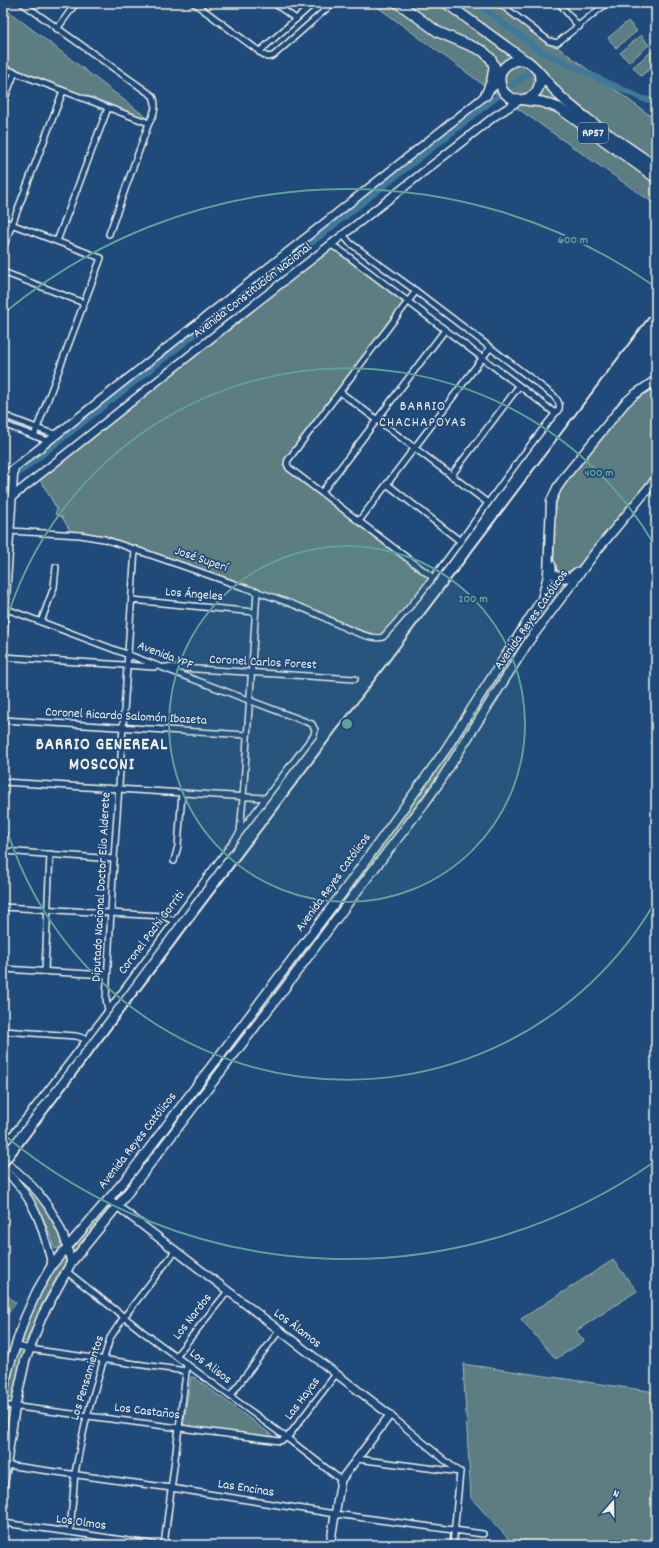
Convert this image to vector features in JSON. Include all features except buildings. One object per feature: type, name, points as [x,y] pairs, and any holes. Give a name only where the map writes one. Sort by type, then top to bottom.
[{"type":"highway","name":"RP57","points":[[398,3],[438,32],[483,51],[491,59],[503,91],[508,96],[522,100],[542,102],[559,108],[656,178]]},
{"type":"highway","name":"RP57","points":[[446,3],[526,61],[531,63],[551,87],[572,106],[656,167]]},
{"type":"highway","points":[[500,80],[504,68],[508,64],[513,61],[526,61]]},
{"type":"highway","points":[[486,95],[492,80],[494,67]]},
{"type":"highway","points":[[522,100],[531,97],[538,89],[540,79],[539,72]]},
{"type":"main road","name":"Avenida Constitución Nacional","points":[[3,477],[486,95],[500,80]]},
{"type":"main road","name":"Avenida Constitución Nacional","points":[[3,504],[502,111],[522,100]]},
{"type":"main road","name":"Avenida Reyes Católicos","points":[[3,1393],[15,1345],[30,1307],[52,1265],[130,1174],[343,892],[444,752],[542,599],[548,575],[551,502],[557,488],[625,403],[656,380]]},
{"type":"main road","points":[[3,636],[14,468]]},
{"type":"main road","name":"Avenida Reyes Católicos","points":[[3,1485],[4,1464],[15,1407],[29,1350],[42,1316],[71,1263],[87,1241],[117,1206],[278,997],[351,898],[424,804],[441,780],[529,641],[594,554],[656,479]]},
{"type":"main road","points":[[550,528],[551,570],[557,577],[568,578],[575,575],[594,554]]},
{"type":"main road","points":[[3,1161],[31,1184],[58,1220],[68,1246],[71,1263]]},
{"type":"main road","points":[[3,1170],[24,1191],[38,1217],[45,1235],[52,1265]]},
{"type":"main road","name":"Los Álamos","points":[[108,1199],[390,1415]]},
{"type":"main road","points":[[330,1545],[341,1480],[390,1415]]},
{"type":"street","points":[[23,3],[57,29],[152,96],[155,100],[153,114],[109,234]]},
{"type":"street","points":[[57,29],[76,3]]},
{"type":"street","points":[[194,3],[267,57],[273,56],[333,3]]},
{"type":"street","points":[[274,3],[296,19]]},
{"type":"street","points":[[259,52],[314,3]]},
{"type":"street","points":[[499,3],[553,43],[559,43],[607,3]]},
{"type":"street","points":[[559,3],[578,27]]},
{"type":"street","points":[[3,68],[149,123]]},
{"type":"street","points":[[3,103],[15,72]]},
{"type":"street","points":[[3,248],[62,90]]},
{"type":"street","points":[[57,241],[108,108]]},
{"type":"street","points":[[3,221],[101,258],[34,436]]},
{"type":"street","points":[[344,235],[350,243],[416,291],[554,396],[559,402],[559,409],[432,577],[289,468],[287,462],[416,291]]},
{"type":"street","points":[[331,245],[340,250],[555,413]]},
{"type":"street","points":[[3,272],[84,302]]},
{"type":"street","points":[[322,492],[444,330]]},
{"type":"street","points":[[359,521],[490,348]]},
{"type":"street","points":[[451,476],[519,386]]},
{"type":"street","points":[[340,392],[488,503]]},
{"type":"street","points":[[3,415],[57,434]]},
{"type":"street","points":[[3,424],[48,441]]},
{"type":"street","points":[[387,484],[460,541]]},
{"type":"street","name":"José Superí","points":[[9,531],[94,536],[257,592],[303,609],[372,638],[379,639],[383,637],[394,625],[432,577]]},
{"type":"street","name":"Diputado Nacional Doctor Elio Alderete","points":[[108,1010],[106,998],[107,975],[112,913],[118,789],[135,549]]},
{"type":"street","points":[[41,622],[54,588],[56,567]]},
{"type":"street","points":[[240,832],[254,612],[257,592]]},
{"type":"street","name":"Los Ángeles","points":[[132,600],[254,612]]},
{"type":"street","name":"Avenida YPF","points":[[4,608],[249,702],[312,724],[315,730]]},
{"type":"street","name":"Coronel Carlos Forest","points":[[3,657],[127,666],[355,679]]},
{"type":"street","name":"Coronel Ricardo Salomón Ibazeta","points":[[3,720],[247,735]]},
{"type":"street","name":"Coronel Pachi Gorriti","points":[[3,1146],[28,1116],[108,1010],[265,798],[314,735],[315,730]]},
{"type":"street","points":[[3,782],[243,798],[265,798]]},
{"type":"street","points":[[174,861],[178,846],[182,794]]},
{"type":"street","points":[[3,851],[114,859]]},
{"type":"street","points":[[45,971],[49,910],[50,854]]},
{"type":"street","points":[[3,907],[164,916],[174,921]]},
{"type":"street","points":[[3,969],[107,975]]},
{"type":"street","points":[[3,1031],[76,1036],[86,1039]]},
{"type":"street","name":"Los Pensamientos","points":[[70,1532],[75,1473],[86,1416],[103,1360],[114,1331],[176,1250]]},
{"type":"street","name":"Los Alisos","points":[[66,1271],[176,1356],[187,1368],[230,1396],[341,1480]]},
{"type":"street","name":"Los Nardos","points":[[176,1356],[228,1291]]},
{"type":"street","points":[[230,1396],[280,1331]]},
{"type":"street","points":[[15,1345],[29,1350],[103,1360],[187,1368],[178,1427],[164,1545]]},
{"type":"street","name":"Las Hayas","points":[[287,1438],[336,1374]]},
{"type":"street","name":"Los Castaños","points":[[3,1405],[276,1441],[287,1438]]},
{"type":"street","name":"Los Álamos","points":[[390,1415],[460,1472]]},
{"type":"street","points":[[357,1459],[460,1472],[453,1545]]},
{"type":"street","name":"Las Encinas","points":[[4,1464],[75,1473],[335,1514],[483,1534]]},
{"type":"street","name":"Los Olmos","points":[[3,1523],[155,1545]]},
{"type":"green space","points":[[372,3],[498,3],[656,120],[656,205],[481,83]]},
{"type":"green space","points":[[3,7],[150,120],[149,123],[3,68]]},
{"type":"green space","points":[[628,21],[637,31],[616,48],[608,38]]},
{"type":"green space","points":[[641,35],[649,45],[629,62],[620,53]]},
{"type":"green space","points":[[653,50],[656,53],[656,64],[641,76],[633,67]]},
{"type":"green space","points":[[331,245],[408,302],[287,462],[289,469],[432,577],[385,634],[379,639],[313,613],[107,540],[72,534],[62,517],[55,514],[57,509],[38,476]]},
{"type":"green space","points":[[656,384],[656,472],[597,545],[574,570],[568,575],[558,575],[553,568],[555,534],[554,511],[560,492],[565,483],[627,407],[646,390]]},
{"type":"green space","points":[[552,577],[567,580],[539,621],[535,617],[546,597]]},
{"type":"green space","points":[[524,635],[527,637],[437,777],[361,879],[358,876],[426,786]]},
{"type":"green space","points":[[347,892],[350,894],[273,996],[270,994]]},
{"type":"green space","points":[[262,1005],[265,1007],[250,1028],[119,1198],[117,1196],[119,1192]]},
{"type":"green space","points":[[27,1186],[44,1207],[55,1225],[59,1233],[59,1248],[55,1249],[50,1234],[26,1187]]},
{"type":"green space","points":[[107,1207],[110,1210],[76,1249],[73,1244]]},
{"type":"green space","points":[[62,1256],[65,1257],[66,1261],[44,1300],[26,1342],[20,1341],[29,1316]]},
{"type":"green space","points":[[613,1260],[637,1291],[576,1331],[584,1341],[556,1359],[521,1319]]},
{"type":"green space","points":[[3,1292],[16,1303],[3,1320]]},
{"type":"green space","points":[[17,1351],[23,1353],[12,1399],[6,1398]]},
{"type":"green space","points":[[463,1364],[656,1392],[656,1545],[514,1545],[471,1498]]},
{"type":"green space","points":[[191,1377],[194,1377],[273,1436],[271,1440],[188,1429],[183,1426]]},
{"type":"green space","points":[[4,1409],[10,1410],[3,1456],[3,1414]]},
{"type":"waterway","points":[[476,3],[540,51],[643,99],[656,101]]},
{"type":"waterway","points":[[509,87],[530,72]]},
{"type":"waterway","points":[[6,483],[497,97]]},
{"type":"railway","points":[[3,1171],[656,308]]},
{"type":"district","name":"BARRIO CHACHAPOYAS","points":[[423,416]]},
{"type":"district","name":"BARRIO GENEREAL MOSCONI","points":[[102,756]]}]
